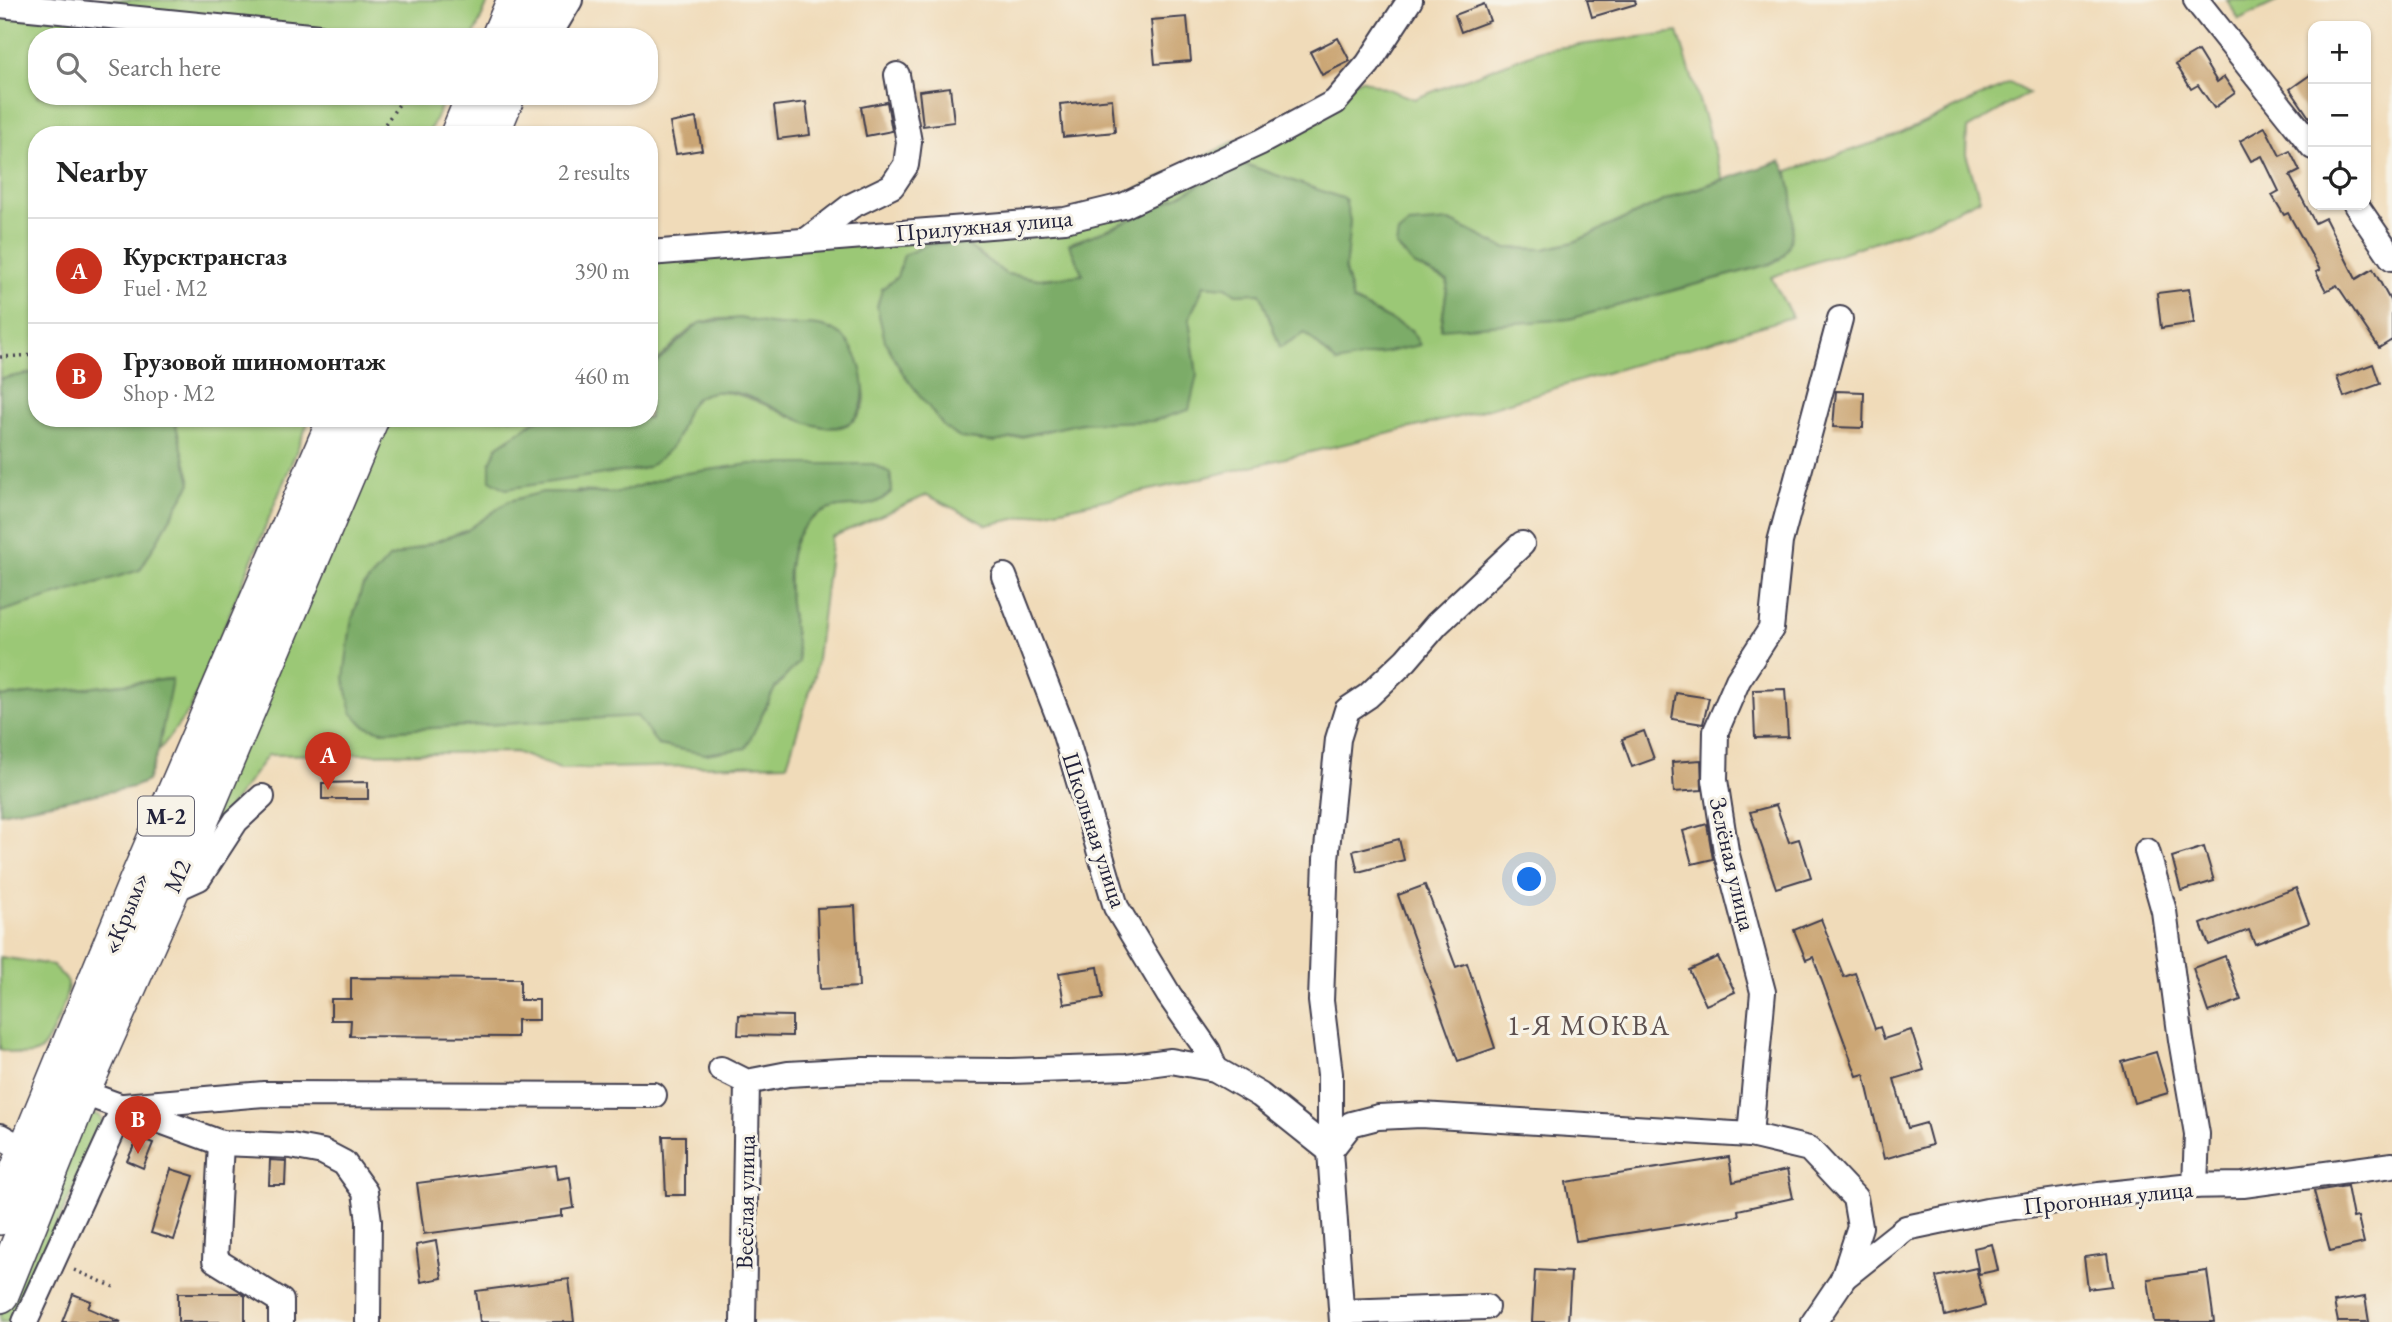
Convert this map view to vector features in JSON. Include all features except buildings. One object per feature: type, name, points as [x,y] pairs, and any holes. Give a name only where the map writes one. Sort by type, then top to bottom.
[{"type":"highway","points":[[504,28],[516,0]]},
{"type":"highway","points":[[535,28],[546,0]]},
{"type":"highway","points":[[463,126],[471,105]]},
{"type":"highway","points":[[494,126],[502,105]]},
{"type":"highway","name":"«Крым»","points":[[0,1216],[14,1144],[138,881],[333,427]]},
{"type":"highway","name":"М2","points":[[0,1294],[103,1099],[170,891],[366,427]]},
{"type":"street","points":[[553,28],[570,0]]},
{"type":"street","name":"Прилужная улица","points":[[658,252],[1065,220],[1123,206],[1261,142],[1335,102],[1368,64],[1410,0]]},
{"type":"street","points":[[2196,0],[2308,141]]},
{"type":"street","points":[[0,5],[229,28]]},
{"type":"street","points":[[806,240],[851,206],[892,186],[906,165],[909,142],[897,75]]},
{"type":"street","points":[[2359,210],[2392,258]]},
{"type":"street","name":"Зелёная улица","points":[[1750,1135],[1763,992],[1726,851],[1715,780],[1716,731],[1738,680],[1771,629],[1780,542],[1840,319]]},
{"type":"street","points":[[1486,1307],[1342,1317],[1333,1222],[1330,1074],[1321,1001],[1326,859],[1338,739],[1347,710],[1368,696],[1406,660],[1437,624],[1522,544]]},
{"type":"street","name":"Школьная улица","points":[[1004,576],[1064,731],[1116,907],[1168,995],[1208,1051],[1214,1069]]},
{"type":"street","points":[[170,891],[199,878],[236,821],[262,797]]},
{"type":"street","points":[[2147,851],[2164,911],[2197,1134],[2195,1186]]},
{"type":"street","points":[[722,1069],[747,1082],[788,1074],[861,1070],[1012,1071],[1126,1067],[1171,1061],[1214,1069],[1260,1095],[1330,1151]]},
{"type":"street","name":"Весёлая улица","points":[[743,1322],[747,1082]]},
{"type":"street","points":[[103,1099],[264,1094],[654,1095]]},
{"type":"street","points":[[103,1099],[221,1143],[291,1146],[323,1152],[344,1163],[358,1177],[366,1192],[369,1222],[368,1322]]},
{"type":"street","points":[[25,1322],[53,1261],[103,1099]]},
{"type":"street","points":[[1330,1151],[1351,1124],[1378,1117],[1421,1115],[1750,1135],[1809,1149],[1855,1198],[1860,1227],[1843,1279],[1814,1322]]},
{"type":"street","points":[[221,1143],[215,1260],[281,1301],[281,1322]]},
{"type":"street","name":"Прогонная улица","points":[[1843,1279],[1906,1228],[1987,1211],[2099,1195],[2256,1183],[2392,1165]]},
{"type":"path","points":[[383,126],[399,105]]},
{"type":"path","points":[[0,357],[28,355]]},
{"type":"path","points":[[53,1261],[114,1287]]},
{"type":"green space","points":[[0,0],[489,0],[477,28],[28,28],[28,105],[442,105],[432,126],[28,126],[28,374],[0,379]]},
{"type":"green space","points":[[2227,0],[2280,0],[2239,20]]},
{"type":"green space","points":[[1678,32],[1723,179],[1677,195],[1574,242],[1544,249],[1504,248],[1450,221],[1414,265],[1448,281],[1441,328],[1569,319],[1770,264],[1780,257],[1790,236],[1792,210],[1788,171],[1895,136],[2010,83],[2029,93],[1967,129],[1966,154],[1980,199],[1929,223],[1771,277],[1792,317],[1466,415],[1164,487],[987,525],[927,495],[832,537],[815,675],[787,764],[560,769],[515,752],[268,755],[176,880],[364,427],[526,427],[498,446],[673,445],[689,406],[707,393],[729,393],[753,400],[827,428],[847,425],[862,409],[865,396],[849,345],[842,335],[830,329],[731,319],[711,320],[695,326],[658,360],[658,258],[1067,224],[1361,79],[1414,99],[1541,50]],"holes":[[[1239,162],[1344,199],[1350,221],[1345,271],[1353,301],[1411,330],[1337,363],[1305,333],[1280,347],[1260,292],[1236,294],[1226,287],[1204,285],[1189,319],[1197,375],[1154,421],[1087,423],[992,441],[959,436],[944,427],[882,289],[897,277],[964,243],[1006,274],[1039,279],[1083,275],[1070,243],[1157,207]],[[873,464],[890,473],[892,491],[883,498],[868,505],[827,510],[809,521],[797,537],[791,556],[789,577],[799,662],[775,688],[745,748],[705,754],[637,716],[382,731],[389,558],[578,491],[617,493],[673,475]]]},
{"type":"green space","points":[[1781,161],[1789,180],[1793,218],[1790,241],[1780,259],[1569,319],[1441,329],[1448,281],[1414,265],[1396,246],[1398,233],[1409,224],[1450,221],[1504,248],[1544,249],[1574,242],[1677,195]]},
{"type":"green space","points":[[1239,162],[1345,199],[1350,221],[1345,271],[1353,301],[1411,330],[1420,345],[1337,363],[1305,333],[1280,347],[1260,293],[1236,294],[1226,287],[1204,285],[1189,319],[1197,375],[1189,410],[1153,421],[1081,423],[995,442],[960,438],[944,427],[902,372],[885,341],[877,307],[882,289],[897,277],[904,255],[929,244],[964,243],[1006,274],[1039,279],[1083,275],[1069,244],[1156,208]]},
{"type":"green space","points":[[739,318],[776,325],[818,326],[838,333],[855,353],[860,368],[863,399],[859,412],[850,422],[837,427],[820,426],[739,393],[722,391],[705,394],[688,409],[672,446],[644,469],[506,489],[490,480],[490,463],[498,446],[526,427],[658,427],[658,361],[699,323]]},
{"type":"green space","points":[[28,374],[28,427],[176,427],[191,483],[140,570],[0,612],[0,379]]},
{"type":"green space","points":[[176,427],[306,427],[191,708],[158,752],[171,679],[0,697],[0,612],[140,570],[191,483]]},
{"type":"green space","points":[[750,464],[873,464],[890,473],[892,491],[875,503],[827,510],[809,521],[797,537],[791,556],[789,577],[799,662],[775,688],[746,748],[705,754],[658,745],[637,716],[382,731],[365,726],[352,713],[344,678],[351,623],[362,588],[389,558],[466,531],[509,501],[543,492],[617,493],[673,475]]},
{"type":"green space","points":[[172,679],[158,752],[147,781],[133,787],[0,813],[0,697]]},
{"type":"green space","points":[[0,957],[53,965],[68,982],[53,1030],[43,1048],[33,1054],[0,1049]]},
{"type":"green space","points":[[89,1111],[100,1116],[103,1123],[13,1322],[0,1322],[0,1291]]},
{"type":"place","name":"Курсктрансгаз","points":[[328,790]]},
{"type":"place","name":"Грузовой шиномонтаж","points":[[138,1154]]},
{"type":"district","name":"1-Я МОКВА","points":[[1589,1025]]}]
